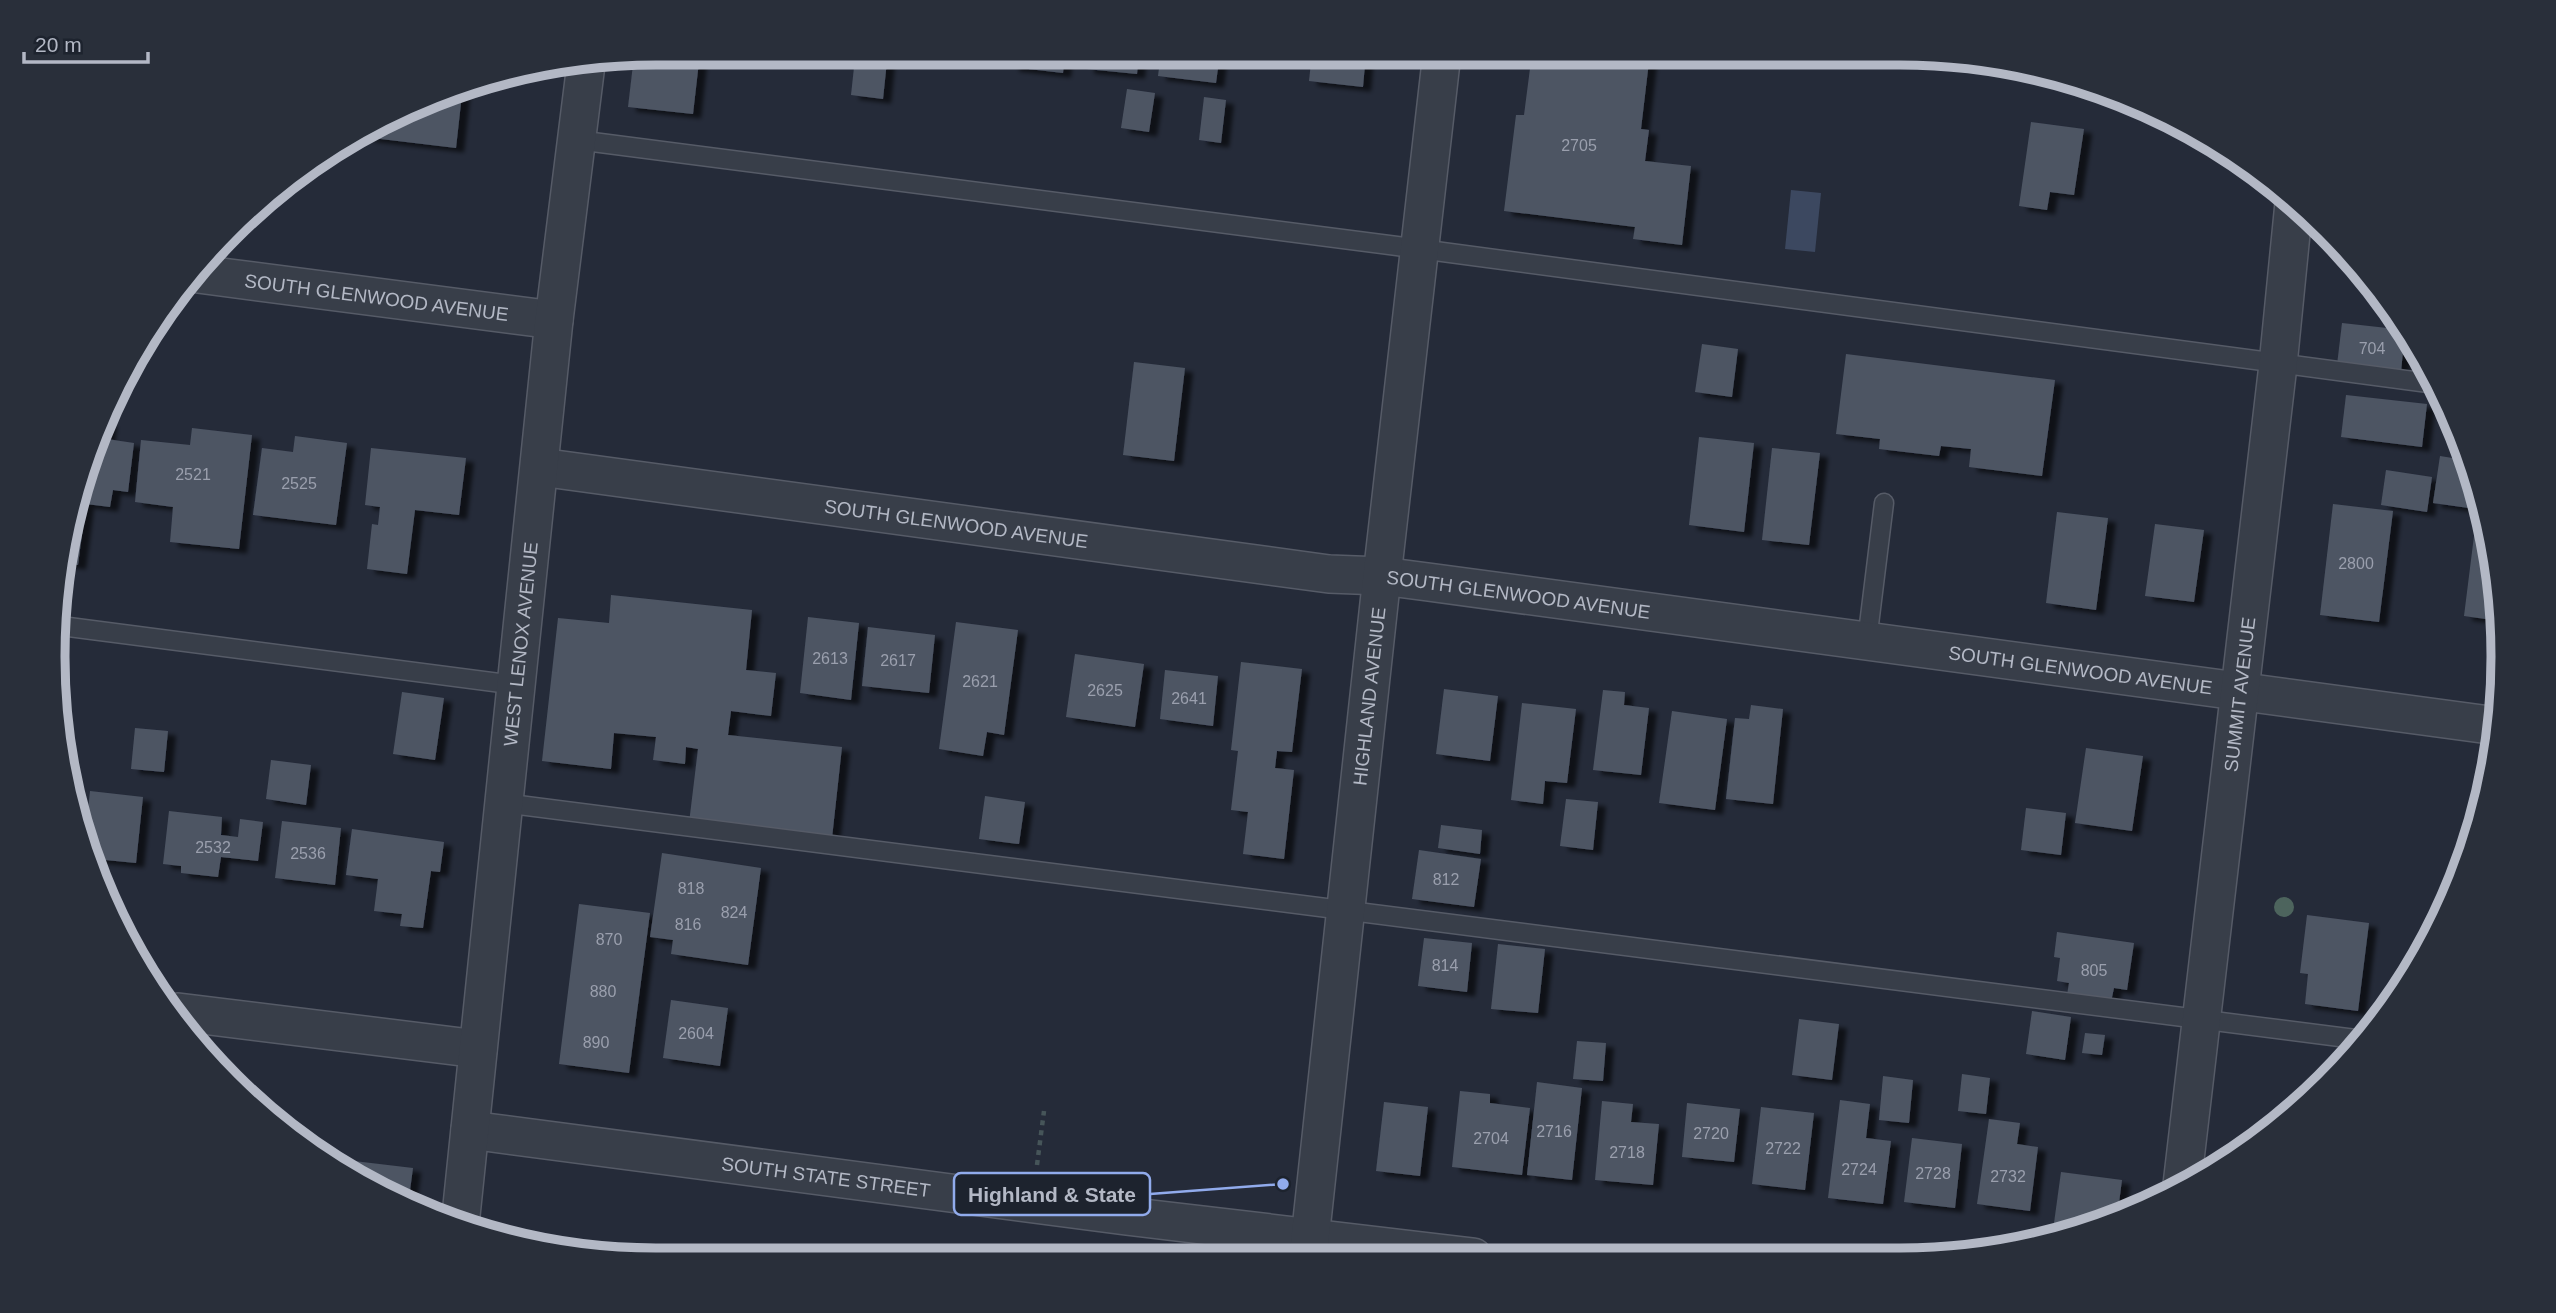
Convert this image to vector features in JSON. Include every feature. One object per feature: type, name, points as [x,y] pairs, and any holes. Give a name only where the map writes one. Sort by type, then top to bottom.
[{"type":"street","name":"HIGHLAND AVENUE","points":[[1310,1248],[1345,910],[1441,65]]},
{"type":"street","name":"WEST LENOX AVENUE","points":[[461,1215],[554,320],[585,69]]},
{"type":"street","name":"SUMMIT AVENUE","points":[[2183,1175],[2241,691],[2293,215]]},
{"type":"street","name":"SOUTH GLENWOOD AVENUE","points":[[205,275],[554,320]]},
{"type":"street","name":"SOUTH GLENWOOD AVENUE","points":[[540,467],[1329,574],[1382,576],[2487,725]]},
{"type":"street","points":[[184,1013],[478,1049]]},
{"type":"street","name":"SOUTH STATE STREET","points":[[470,1130],[1126,1216],[1310,1248]]},
{"type":"lane","points":[[577,140],[1420,248],[2423,382]]},
{"type":"lane","points":[[1867,641],[1884,503]]},
{"type":"lane","points":[[66,627],[516,685]]},
{"type":"lane","points":[[503,803],[2351,1038]]},
{"type":"path","points":[[1040,1144],[1044,1111]]},
{"type":"water","points":[[1791,190],[1821,193],[1815,252],[1785,249]]},
{"type":"building","points":[[699,65],[693,114],[628,107],[633,66]]},
{"type":"building","points":[[854,65],[887,65],[883,99],[851,95]]},
{"type":"building","points":[[1011,65],[1064,65],[1063,73]]},
{"type":"building","points":[[1086,65],[1138,65],[1137,74],[1086,69]]},
{"type":"building","points":[[1159,65],[1218,65],[1216,83],[1158,76]]},
{"type":"building","points":[[1311,65],[1365,65],[1363,87],[1309,81]]},
{"type":"building","points":[[1530,65],[1649,65],[1641,129],[1649,130],[1645,161],[1691,166],[1682,245],[1633,239],[1635,227],[1504,211],[1516,115],[1524,115]]},
{"type":"building","points":[[1127,89],[1155,93],[1149,132],[1121,128]]},
{"type":"building","points":[[1204,97],[1226,100],[1221,143],[1199,140]]},
{"type":"building","points":[[462,98],[456,148],[372,138]]},
{"type":"building","points":[[2031,122],[2084,129],[2074,195],[2050,192],[2047,210],[2019,206]]},
{"type":"building","points":[[2342,323],[2392,329],[2403,347],[2401,372],[2337,365]]},
{"type":"building","points":[[1702,344],[1738,349],[1732,397],[1695,392]]},
{"type":"building","points":[[1846,354],[2055,380],[2042,476],[1969,467],[1971,449],[1941,446],[1939,456],[1879,449],[1880,439],[1836,434]]},
{"type":"building","points":[[1134,362],[1185,368],[1174,461],[1123,455]]},
{"type":"building","points":[[2346,395],[2427,404],[2422,447],[2341,437]]},
{"type":"building","points":[[192,428],[252,435],[239,549],[170,542],[173,507],[135,502],[141,440],[190,445]]},
{"type":"building","points":[[295,436],[347,443],[336,525],[253,515],[262,448],[293,452]]},
{"type":"building","points":[[107,437],[134,443],[128,492],[113,490],[110,507],[86,504],[78,565],[72,564],[76,541],[96,466]]},
{"type":"building","points":[[1699,437],[1754,443],[1744,532],[1689,525]]},
{"type":"building","points":[[371,448],[466,458],[459,515],[415,510],[407,574],[367,569],[372,524],[378,525],[380,507],[365,505]]},
{"type":"building","points":[[1772,448],[1820,453],[1809,545],[1762,540]]},
{"type":"building","points":[[2440,456],[2457,459],[2472,509],[2433,503]]},
{"type":"building","points":[[2386,470],[2432,477],[2427,512],[2381,505]]},
{"type":"building","points":[[2333,504],[2393,511],[2379,622],[2320,615]]},
{"type":"building","points":[[2057,512],[2108,518],[2096,610],[2046,603]]},
{"type":"building","points":[[2155,524],[2204,530],[2194,602],[2145,596]]},
{"type":"building","points":[[2475,528],[2480,541],[2490,620],[2464,616]]},
{"type":"building","points":[[611,595],[752,610],[746,670],[776,673],[771,716],[731,711],[728,735],[842,747],[832,838],[689,823],[698,749],[686,747],[685,764],[653,760],[656,737],[614,733],[611,769],[542,761],[558,618],[609,623]]},
{"type":"building","points":[[808,617],[859,623],[851,700],[800,693]]},
{"type":"building","points":[[956,622],[1018,630],[1004,735],[987,732],[983,756],[939,749]]},
{"type":"building","points":[[868,627],[935,635],[929,693],[862,686]]},
{"type":"building","points":[[1075,654],[1144,664],[1135,727],[1066,717]]},
{"type":"building","points":[[1241,662],[1302,669],[1292,752],[1277,751],[1275,768],[1294,770],[1284,859],[1243,854],[1248,812],[1231,810],[1238,751],[1231,750]]},
{"type":"building","points":[[1165,670],[1218,676],[1213,726],[1160,719]]},
{"type":"building","points":[[1444,689],[1498,696],[1490,761],[1436,754]]},
{"type":"building","points":[[1603,690],[1625,692],[1624,705],[1649,708],[1641,775],[1593,770]]},
{"type":"building","points":[[402,692],[444,698],[435,760],[393,754]]},
{"type":"building","points":[[1522,703],[1576,709],[1567,783],[1545,781],[1543,804],[1511,800]]},
{"type":"building","points":[[1751,705],[1783,709],[1773,804],[1726,799],[1735,718],[1749,719]]},
{"type":"building","points":[[1672,711],[1727,719],[1715,810],[1659,803]]},
{"type":"building","points":[[135,728],[168,731],[164,772],[131,769]]},
{"type":"building","points":[[2086,748],[2143,756],[2132,831],[2075,823]]},
{"type":"building","points":[[271,760],[311,765],[306,805],[266,799]]},
{"type":"building","points":[[90,791],[143,797],[136,863],[101,860],[87,818]]},
{"type":"building","points":[[985,796],[1025,802],[1019,844],[979,839]]},
{"type":"building","points":[[1566,799],[1598,802],[1593,850],[1560,846]]},
{"type":"building","points":[[2026,808],[2066,813],[2061,855],[2021,850]]},
{"type":"building","points":[[169,811],[222,817],[221,835],[238,837],[240,819],[263,822],[258,861],[221,857],[218,877],[181,873],[181,866],[163,864]]},
{"type":"building","points":[[282,821],[341,828],[335,885],[275,878]]},
{"type":"building","points":[[1441,825],[1482,830],[1480,854],[1438,848]]},
{"type":"building","points":[[352,829],[444,842],[440,872],[431,871],[423,928],[400,926],[402,914],[374,911],[378,879],[346,875]]},
{"type":"building","points":[[1419,850],[1481,859],[1474,907],[1412,899]]},
{"type":"building","points":[[662,853],[761,868],[748,965],[671,954],[673,940],[650,937]]},
{"type":"building","points":[[579,904],[650,913],[629,1073],[559,1064]]},
{"type":"building","points":[[2307,915],[2369,923],[2358,1011],[2305,1004],[2308,974],[2300,973]]},
{"type":"building","points":[[2057,932],[2134,943],[2127,990],[2114,988],[2111,1002],[2067,995],[2069,983],[2057,981],[2060,958],[2054,957]]},
{"type":"building","points":[[1424,938],[1472,943],[1467,992],[1418,986]]},
{"type":"building","points":[[1498,944],[1545,949],[1538,1013],[1491,1009]]},
{"type":"building","points":[[671,1000],[728,1008],[720,1066],[663,1058]]},
{"type":"building","points":[[2032,1011],[2071,1017],[2065,1060],[2026,1054]]},
{"type":"building","points":[[1799,1019],[1839,1024],[1832,1080],[1792,1075]]},
{"type":"building","points":[[2085,1033],[2105,1035],[2102,1055],[2082,1053]]},
{"type":"building","points":[[1577,1041],[1606,1043],[1603,1081],[1573,1079]]},
{"type":"building","points":[[1962,1074],[1990,1078],[1986,1114],[1958,1111]]},
{"type":"building","points":[[1883,1076],[1913,1080],[1909,1123],[1879,1120]]},
{"type":"building","points":[[1537,1082],[1582,1088],[1572,1180],[1527,1175]]},
{"type":"building","points":[[1460,1091],[1490,1094],[1490,1103],[1530,1108],[1522,1175],[1452,1167]]},
{"type":"building","points":[[1840,1100],[1870,1104],[1866,1138],[1891,1141],[1883,1204],[1828,1198]]},
{"type":"building","points":[[1602,1101],[1633,1104],[1631,1122],[1659,1124],[1653,1185],[1595,1180]]},
{"type":"building","points":[[1384,1102],[1428,1107],[1420,1176],[1376,1171]]},
{"type":"building","points":[[1687,1103],[1740,1109],[1734,1162],[1682,1157]]},
{"type":"building","points":[[1761,1107],[1814,1113],[1805,1190],[1752,1184]]},
{"type":"building","points":[[1989,1119],[2020,1123],[2017,1144],[2038,1147],[2030,1211],[1977,1204]]},
{"type":"building","points":[[1912,1138],[1962,1144],[1955,1208],[1904,1202]]},
{"type":"building","points":[[354,1161],[413,1168],[410,1194],[395,1187],[354,1165]]},
{"type":"building","points":[[2061,1172],[2122,1180],[2119,1206],[2065,1224],[2054,1223]]},
{"type":"place","name":"Highland & State","points":[[1283,1184]]}]
